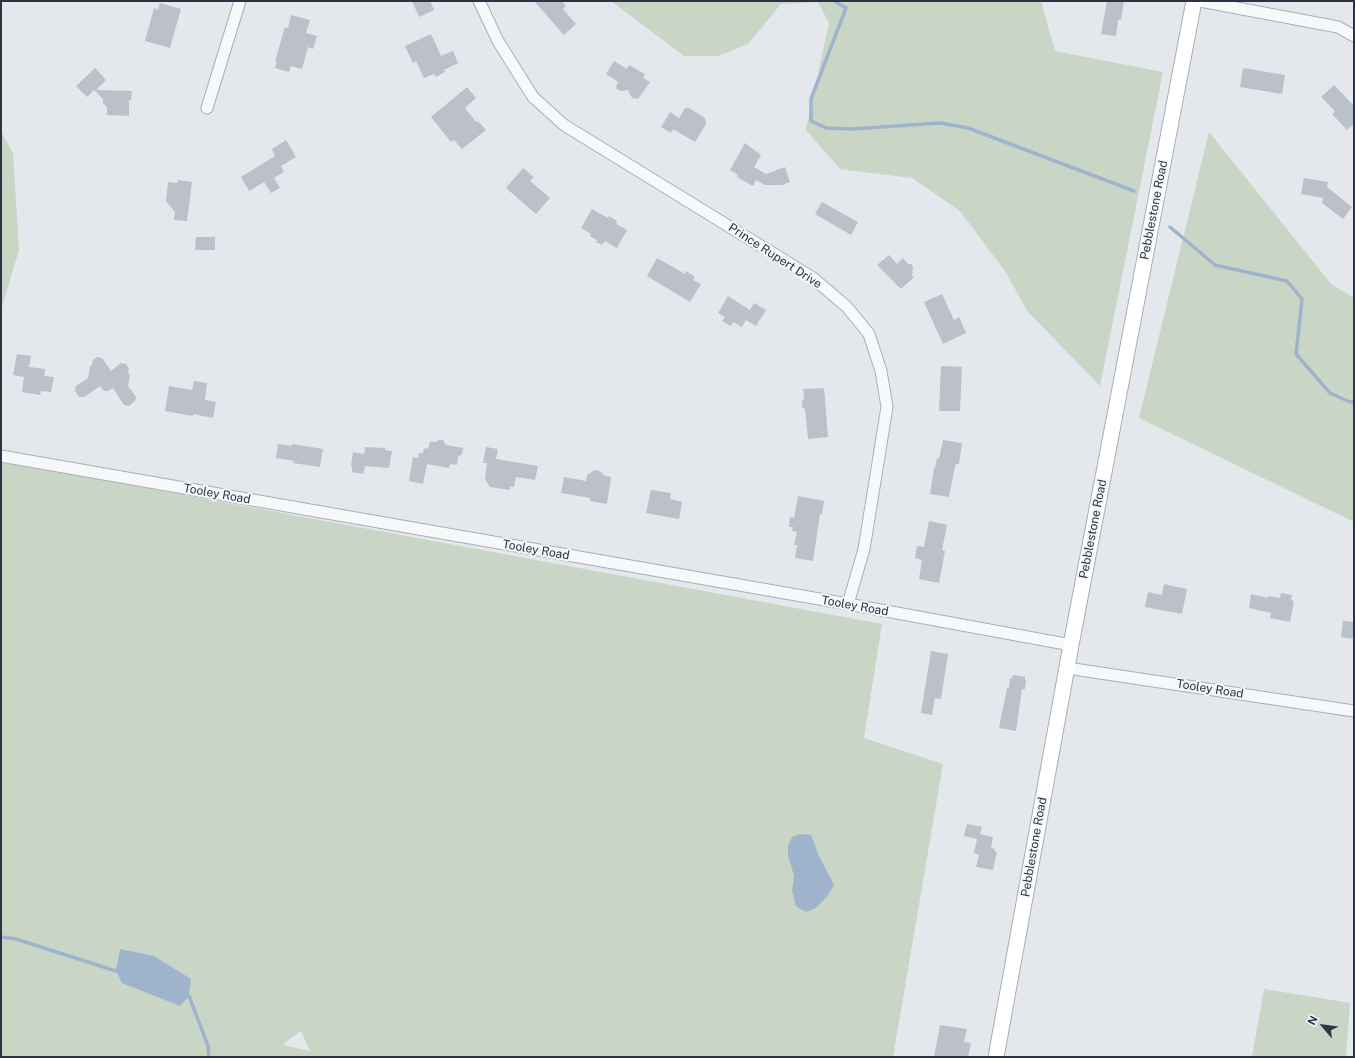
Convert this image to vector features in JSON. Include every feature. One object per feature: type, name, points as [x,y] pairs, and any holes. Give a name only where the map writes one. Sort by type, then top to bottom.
[{"type":"street","points":[[207,108],[240,1]]},
{"type":"street","name":"Prince Rupert Drive","points":[[479,1],[498,41],[533,97],[564,125],[813,278],[847,307],[869,334],[881,371],[888,407],[864,549],[848,604]]},
{"type":"street","name":"Pebblestone Road","points":[[996,1057],[1066,668],[1194,1]]},
{"type":"street","points":[[1200,1],[1338,27],[1354,36]]},
{"type":"street","name":"Tooley Road","points":[[1,456],[848,604],[1071,645]]},
{"type":"street","name":"Tooley Road","points":[[1066,668],[1354,711]]},
{"type":"green space","points":[[611,1],[1041,1],[1055,51],[1163,72],[1100,386],[1028,312],[1005,271],[960,211],[912,178],[840,169],[806,130],[829,23],[818,2],[781,4],[748,44],[718,56],[684,56]]},
{"type":"green space","points":[[1,131],[13,153],[19,250],[1,310]]},
{"type":"green space","points":[[1209,132],[1331,284],[1354,298],[1354,522],[1139,418]]},
{"type":"green space","points":[[1,461],[882,624],[864,738],[943,764],[893,1057],[1,1057]],"holes":[[[301,1031],[310,1051],[283,1045],[283,1044]]]},
{"type":"green space","points":[[1264,989],[1350,1003],[1346,1057],[1252,1057]]},
{"type":"water","points":[[800,834],[811,835],[819,856],[834,885],[828,895],[816,908],[806,912],[796,906],[792,891],[794,876],[788,855],[788,846],[792,837]]},
{"type":"water","points":[[120,949],[154,956],[191,979],[189,996],[180,1006],[122,983],[116,971]]},
{"type":"building","points":[[412,1],[430,1],[434,10],[419,17]]},
{"type":"building","points":[[534,1],[562,1],[566,6],[563,9],[576,24],[564,35]]},
{"type":"building","points":[[1107,1],[1124,1],[1121,20],[1118,20],[1116,36],[1101,34]]},
{"type":"building","points":[[160,3],[181,9],[170,48],[145,41],[154,8],[158,10]]},
{"type":"building","points":[[291,15],[310,20],[306,33],[317,36],[313,49],[308,47],[302,69],[291,66],[289,72],[275,68],[277,61],[275,61],[285,27],[288,28]]},
{"type":"building","points":[[431,34],[441,56],[453,51],[458,63],[444,70],[445,72],[436,77],[434,74],[424,78],[416,61],[413,63],[405,46]]},
{"type":"building","points":[[614,61],[627,69],[629,65],[645,74],[643,78],[650,82],[638,99],[632,98],[628,90],[620,91],[616,88],[618,82],[606,74]]},
{"type":"building","points":[[95,68],[106,80],[96,90],[132,91],[131,100],[129,100],[129,116],[107,115],[107,107],[103,103],[103,99],[94,90],[87,97],[76,86]]},
{"type":"building","points":[[1243,68],[1285,75],[1282,94],[1240,87]]},
{"type":"building","points":[[1334,85],[1354,106],[1354,124],[1347,130],[1332,114],[1335,111],[1321,97]]},
{"type":"building","points":[[467,87],[476,98],[465,108],[476,122],[478,121],[486,130],[462,149],[454,140],[451,142],[431,117]]},
{"type":"building","points":[[685,108],[689,108],[705,118],[706,124],[695,142],[673,129],[671,133],[661,127],[670,112],[679,118]]},
{"type":"building","points":[[286,140],[296,157],[281,166],[284,172],[274,178],[280,188],[271,193],[264,182],[249,191],[241,177],[275,156],[272,149]]},
{"type":"building","points":[[745,143],[761,155],[754,167],[766,174],[785,167],[790,182],[782,185],[765,185],[756,180],[753,186],[737,177],[738,175],[730,170]]},
{"type":"building","points":[[523,168],[534,177],[530,181],[550,198],[536,214],[506,188]]},
{"type":"building","points":[[1304,178],[1328,182],[1327,187],[1352,207],[1343,219],[1322,203],[1323,198],[1301,194]]},
{"type":"building","points":[[178,180],[192,182],[187,221],[174,220],[175,212],[166,201],[168,182],[177,183]]},
{"type":"building","points":[[822,202],[858,222],[851,235],[815,214]]},
{"type":"building","points":[[592,209],[608,218],[609,216],[617,221],[616,224],[627,230],[617,248],[605,241],[602,245],[596,242],[597,240],[590,236],[591,234],[581,228]]},
{"type":"building","points":[[196,237],[215,237],[215,250],[195,250]]},
{"type":"building","points":[[889,255],[897,264],[903,258],[913,267],[912,276],[914,277],[901,289],[877,265]]},
{"type":"building","points":[[657,258],[685,274],[686,271],[695,277],[693,280],[701,284],[690,302],[647,276]]},
{"type":"building","points":[[942,294],[954,320],[959,317],[966,333],[943,344],[924,302]]},
{"type":"building","points":[[728,296],[750,310],[754,303],[766,310],[756,326],[746,320],[742,327],[733,322],[731,326],[722,321],[725,317],[718,313]]},
{"type":"building","points":[[17,354],[31,356],[29,367],[45,369],[44,376],[54,377],[51,392],[41,391],[40,395],[22,392],[24,377],[13,375]]},
{"type":"building","points":[[97,357],[102,358],[111,371],[121,363],[126,364],[130,375],[128,386],[136,397],[135,401],[129,406],[124,405],[113,388],[108,391],[104,391],[100,386],[84,397],[79,397],[75,391],[76,386],[88,378],[90,366],[92,365],[93,360]]},
{"type":"building","points":[[941,366],[962,367],[960,411],[939,411]]},
{"type":"building","points":[[194,381],[207,383],[205,400],[216,402],[213,418],[165,411],[169,386],[192,390]]},
{"type":"building","points":[[824,388],[828,437],[808,439],[805,409],[802,407],[802,401],[804,399],[803,389]]},
{"type":"building","points":[[443,440],[446,445],[463,448],[462,454],[458,457],[457,465],[450,464],[449,468],[427,464],[423,484],[409,481],[413,457],[418,458],[419,453],[423,453],[424,448],[428,449],[430,442]]},
{"type":"building","points":[[943,440],[962,443],[959,464],[956,464],[949,497],[930,494],[934,468],[937,458],[939,459]]},
{"type":"building","points":[[278,444],[292,446],[292,444],[323,449],[320,467],[293,463],[294,461],[276,458]]},
{"type":"building","points":[[365,447],[385,448],[385,450],[392,451],[389,468],[365,466],[363,474],[352,472],[351,466],[353,452],[364,454]]},
{"type":"building","points":[[486,447],[498,449],[496,459],[538,466],[535,480],[516,477],[514,487],[510,486],[510,490],[490,487],[485,479],[487,463],[483,463]]},
{"type":"building","points":[[595,470],[600,471],[605,476],[611,477],[607,504],[590,501],[590,498],[561,493],[564,477],[586,481],[587,475]]},
{"type":"building","points":[[651,490],[671,493],[670,499],[682,502],[679,519],[646,513]]},
{"type":"building","points":[[798,496],[824,501],[822,515],[820,514],[813,561],[795,558],[797,545],[794,545],[797,532],[792,531],[793,527],[789,527],[790,517],[794,518]]},
{"type":"building","points":[[929,521],[947,525],[942,550],[945,551],[939,583],[919,579],[922,560],[915,558],[917,546],[924,547]]},
{"type":"building","points":[[1164,584],[1187,589],[1182,614],[1145,607],[1148,592],[1162,595]]},
{"type":"building","points":[[1281,593],[1292,595],[1291,600],[1294,601],[1290,622],[1270,618],[1271,613],[1249,608],[1251,594],[1268,598],[1268,596],[1280,598]]},
{"type":"building","points":[[1343,621],[1354,622],[1354,639],[1341,637]]},
{"type":"building","points":[[931,651],[948,654],[941,699],[935,698],[932,715],[921,713]]},
{"type":"building","points":[[1013,675],[1025,677],[1026,680],[1025,689],[1022,689],[1016,731],[999,728],[1007,688],[1009,688],[1010,678],[1012,679]]},
{"type":"building","points":[[967,824],[982,827],[980,834],[993,837],[991,848],[995,849],[994,851],[997,852],[993,870],[976,867],[979,855],[974,853],[977,839],[964,836]]},
{"type":"building","points":[[940,1025],[967,1029],[964,1042],[971,1043],[968,1057],[934,1057]]},
{"type":"waterway","points":[[834,1],[846,8],[811,99],[811,121],[826,128],[853,129],[940,123],[968,128],[1134,191]]},
{"type":"waterway","points":[[1170,227],[1215,265],[1287,281],[1302,299],[1296,354],[1330,393],[1350,402],[1354,402]]},
{"type":"waterway","points":[[1,937],[16,939],[116,971]]},
{"type":"waterway","points":[[189,996],[208,1046],[209,1057]]}]
